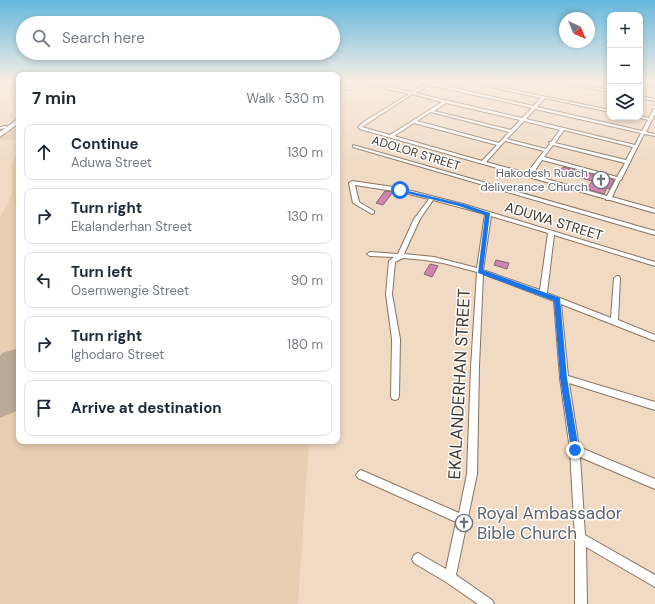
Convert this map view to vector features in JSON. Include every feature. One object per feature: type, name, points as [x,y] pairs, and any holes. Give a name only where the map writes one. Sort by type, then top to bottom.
[{"type":"main road","points":[[2,128],[16,118]]},
{"type":"main road","points":[[0,135],[16,122]]},
{"type":"street","points":[[385,110],[360,126],[363,129],[390,137],[655,211]]},
{"type":"street","points":[[485,110],[635,146]]},
{"type":"street","points":[[483,162],[498,144],[533,110]]},
{"type":"street","points":[[545,110],[655,134]]},
{"type":"street","points":[[608,199],[620,179],[635,146],[655,110]]},
{"type":"street","points":[[390,137],[416,122],[430,111],[512,131]]},
{"type":"street","points":[[643,118],[650,119]]},
{"type":"street","points":[[416,122],[498,144]]},
{"type":"street","points":[[528,176],[551,143],[563,129]]},
{"type":"street","points":[[504,139],[546,150]]},
{"type":"street","points":[[551,143],[627,162]]},
{"type":"street","name":"ADOLOR STREET","points":[[355,146],[655,233]]},
{"type":"street","points":[[541,158],[620,179]]},
{"type":"street","name":"ADUWA STREET","points":[[372,212],[356,203],[352,183],[400,190],[432,198],[655,264]]},
{"type":"street","points":[[395,396],[396,339],[389,294],[392,261],[400,257],[417,219],[432,198]]},
{"type":"street","name":"EKALANDERHAN STREET","points":[[450,578],[461,519],[472,474],[475,367],[480,272],[488,214]]},
{"type":"street","points":[[543,294],[551,233]]},
{"type":"street","points":[[370,254],[420,257],[442,261],[480,272],[543,294],[655,338]]},
{"type":"street","points":[[614,321],[617,278]]},
{"type":"street","points":[[557,300],[564,378],[575,450],[580,538],[581,604]]},
{"type":"street","points":[[564,378],[655,406]]},
{"type":"street","points":[[575,450],[655,484]]},
{"type":"street","points":[[361,475],[461,519]]},
{"type":"street","points":[[580,538],[655,581]]},
{"type":"street","points":[[418,559],[450,578],[488,604]]},
{"type":"shaded area","points":[[16,127],[16,140],[0,139]]},
{"type":"shaded area","points":[[16,154],[16,444],[309,444],[298,604],[0,604],[0,217],[8,204],[12,192],[12,166]]},
{"type":"building","name":"Hakodesh Ruach deliverance Church","points":[[563,167],[614,180],[604,194],[587,189],[592,181],[559,172]]},
{"type":"building","points":[[385,191],[393,192],[383,205],[376,203]]},
{"type":"building","points":[[496,260],[509,263],[507,269],[494,265]]},
{"type":"building","points":[[430,264],[438,266],[432,277],[424,274]]},
{"type":"runway","points":[[0,396],[16,372]]},
{"type":"place","name":"Hakodesh Ruach deliverance Church","points":[[601,180]]},
{"type":"place","name":"Royal Ambassador Bible Church","points":[[464,523]]},
{"type":"route","points":[[400,190],[461,205],[488,214],[480,272],[557,300],[564,378],[575,450]]}]
